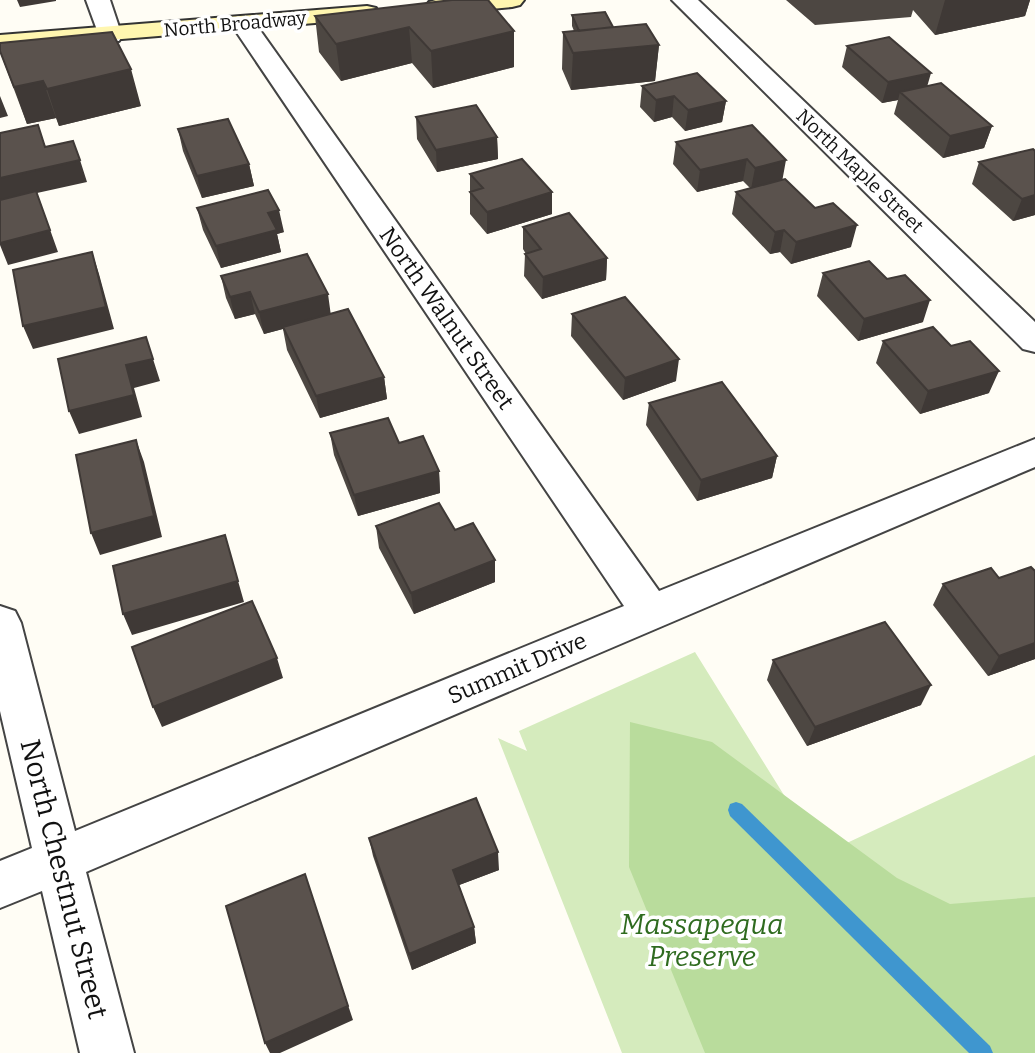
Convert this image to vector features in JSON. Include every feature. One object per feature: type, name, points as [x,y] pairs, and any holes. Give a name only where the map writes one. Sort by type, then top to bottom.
[{"type":"main road","points":[[415,9],[466,2],[512,0]]},
{"type":"main road","name":"North Broadway","points":[[0,42],[110,36],[388,11]]},
{"type":"street","points":[[98,0],[110,36]]},
{"type":"street","name":"North Maple Street","points":[[684,0],[1035,341]]},
{"type":"street","name":"North Walnut Street","points":[[243,24],[651,611]]},
{"type":"street","name":"Summit Drive","points":[[0,885],[1035,452]]},
{"type":"street","name":"North Chestnut Street","points":[[0,622],[107,1053]]},
{"type":"green space","name":"Massapequa Preserve","points":[[695,652],[815,845],[834,849],[1035,755],[1035,1053],[622,1053],[498,738],[527,751],[519,731]]},
{"type":"green space","name":"Massapequa Preserve","points":[[630,722],[712,742],[897,878],[950,904],[1035,897],[1035,1053],[705,1053],[629,867]]},
{"type":"building","points":[[452,0],[488,0],[514,31],[431,51],[409,27],[336,44],[315,16]]},
{"type":"building","points":[[605,12],[613,27],[579,31],[572,15]]},
{"type":"building","points":[[646,24],[659,45],[573,53],[563,32]]},
{"type":"building","points":[[112,32],[131,69],[47,89],[43,81],[14,87],[0,51],[0,43]]},
{"type":"building","points":[[889,37],[931,73],[888,82],[847,46]]},
{"type":"building","points":[[697,73],[726,101],[688,110],[674,96],[656,100],[642,86]]},
{"type":"building","points":[[941,83],[992,126],[950,136],[900,92]]},
{"type":"building","points":[[476,105],[497,137],[436,150],[416,117]]},
{"type":"building","points":[[228,119],[249,164],[197,176],[178,129]]},
{"type":"building","points":[[38,125],[45,147],[73,141],[80,160],[0,178],[0,133]]},
{"type":"building","points":[[752,125],[786,160],[755,168],[747,159],[700,170],[676,142]]},
{"type":"building","points":[[1033,149],[1035,195],[1022,199],[979,162]]},
{"type":"building","points":[[522,159],[552,192],[487,212],[470,192],[483,188],[470,174]]},
{"type":"building","points":[[785,179],[815,208],[833,203],[857,225],[796,242],[784,230],[775,232],[736,192]]},
{"type":"building","points":[[268,190],[279,210],[268,213],[277,230],[216,246],[197,208]]},
{"type":"building","points":[[36,191],[50,230],[0,243],[0,200]]},
{"type":"building","points":[[569,213],[607,258],[543,277],[525,254],[541,249],[523,227]]},
{"type":"building","points":[[92,252],[106,307],[23,326],[13,270]]},
{"type":"building","points":[[307,254],[328,294],[259,312],[250,292],[230,297],[221,276]]},
{"type":"building","points":[[869,261],[887,279],[905,275],[930,300],[864,319],[823,273]]},
{"type":"building","points":[[625,297],[679,359],[625,378],[572,314]]},
{"type":"building","points":[[348,309],[384,377],[316,396],[283,327]]},
{"type":"building","points":[[933,327],[951,346],[970,341],[999,371],[928,391],[883,341]]},
{"type":"building","points":[[146,337],[153,359],[126,365],[134,395],[69,411],[58,359]]},
{"type":"building","points":[[722,382],[777,456],[701,480],[649,403]]},
{"type":"building","points":[[388,418],[399,443],[423,436],[439,471],[354,495],[330,433]]},
{"type":"building","points":[[136,440],[154,516],[91,533],[76,455]]},
{"type":"building","points":[[439,503],[455,530],[473,523],[495,560],[411,593],[376,526]]},
{"type":"building","points":[[225,535],[238,581],[123,614],[113,566]]},
{"type":"building","points":[[1031,567],[1035,571],[1035,643],[999,656],[943,584],[991,568],[999,578]]},
{"type":"building","points":[[252,601],[277,658],[153,707],[132,647]]},
{"type":"building","points":[[885,622],[931,685],[815,727],[773,660]]},
{"type":"building","points":[[476,798],[498,852],[453,870],[474,927],[409,954],[369,838]]},
{"type":"building","points":[[305,874],[348,1006],[265,1043],[226,906]]},
{"type":"waterway","points":[[736,810],[983,1053]]}]
